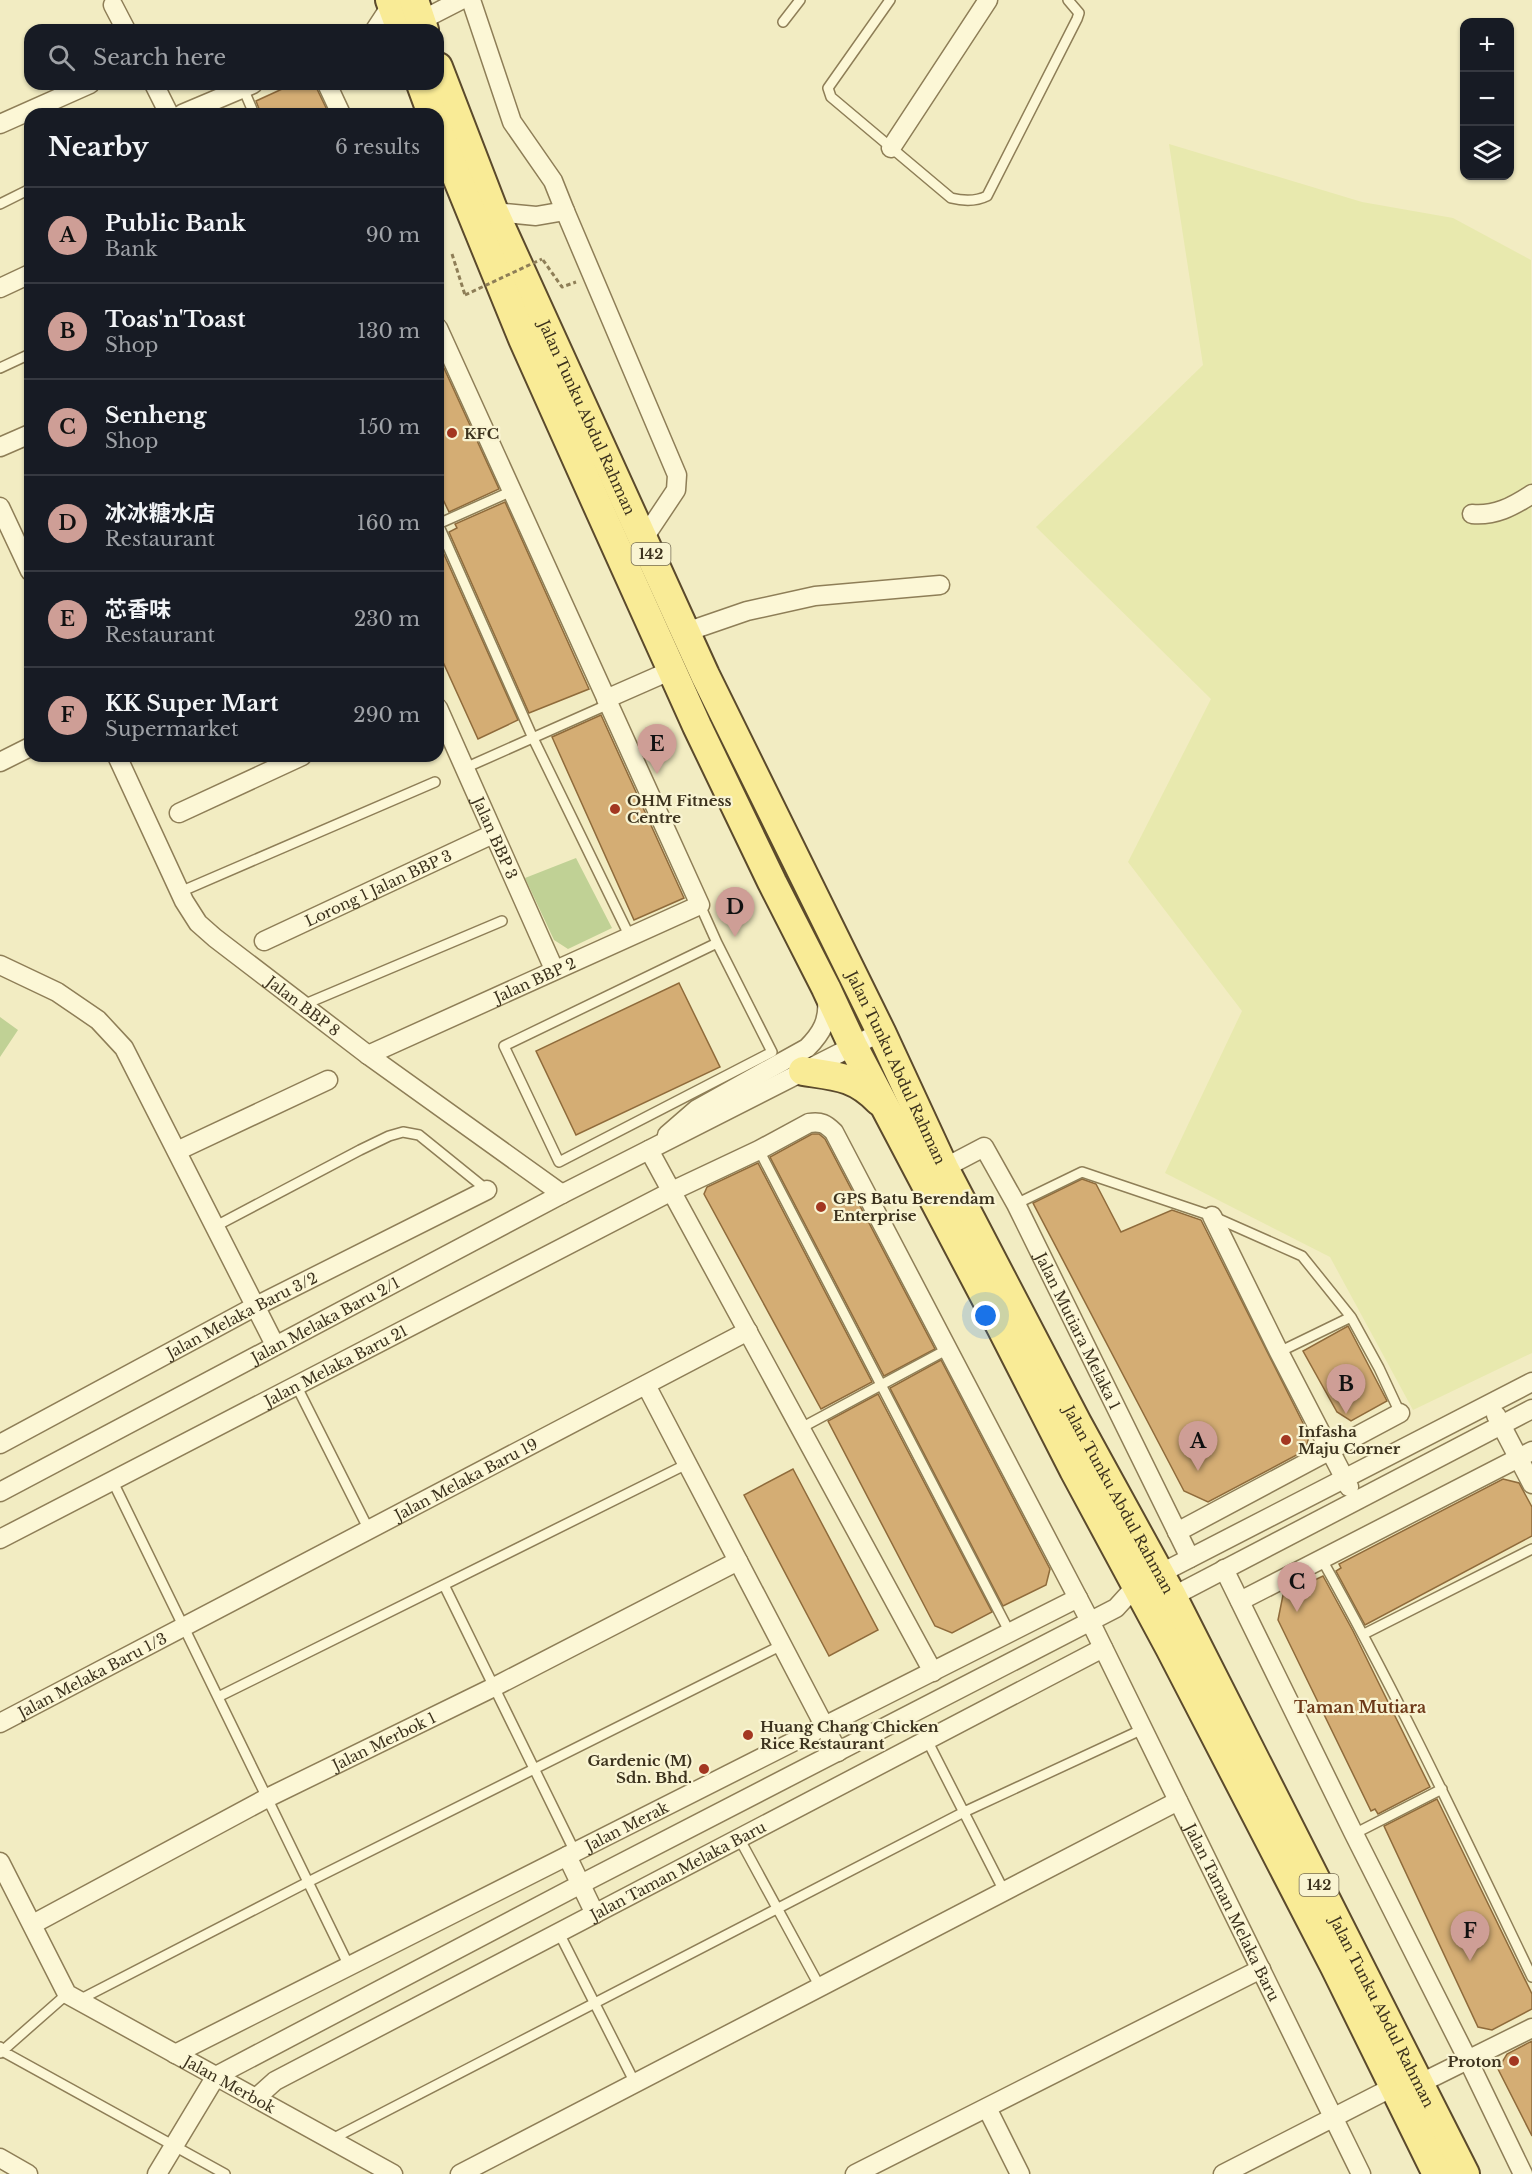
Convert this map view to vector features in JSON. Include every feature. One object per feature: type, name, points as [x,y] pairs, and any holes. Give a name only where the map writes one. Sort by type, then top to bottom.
[{"type":"main road","name":"Jalan Tunku Abdul Rahman","points":[[444,83],[494,212],[705,675],[881,1032],[944,1168],[1077,1423],[1154,1591]]},
{"type":"main road","points":[[423,90],[428,108]]},
{"type":"main road","name":"Jalan Tunku Abdul Rahman","points":[[444,146],[523,339],[672,670],[772,882],[853,1046],[1154,1591],[1406,2085],[1465,2174]]},
{"type":"main road","points":[[803,1071],[844,1077],[860,1084],[889,1112]]},
{"type":"main road","name":"Jalan Tunku Abdul Rahman","points":[[1406,2085],[1437,2174]]},
{"type":"street","points":[[389,24],[407,16],[461,0]]},
{"type":"street","points":[[471,0],[512,122],[553,180],[677,475],[676,490],[644,538]]},
{"type":"street","points":[[891,148],[988,0]]},
{"type":"street","points":[[113,5],[123,24]]},
{"type":"street","points":[[36,108],[76,90]]},
{"type":"street","points":[[156,90],[166,108]]},
{"type":"street","points":[[197,108],[239,90]]},
{"type":"street","points":[[330,90],[337,108]]},
{"type":"street","points":[[415,90],[426,108]]},
{"type":"street","points":[[0,124],[24,113]]},
{"type":"street","points":[[494,212],[536,216],[565,211]]},
{"type":"street","points":[[0,288],[24,277]]},
{"type":"street","points":[[444,341],[700,905]]},
{"type":"street","points":[[0,447],[24,437]]},
{"type":"street","points":[[1472,514],[1500,513],[1532,494]]},
{"type":"street","points":[[0,507],[24,558]]},
{"type":"street","points":[[686,632],[747,611],[815,596],[940,585]]},
{"type":"street","points":[[608,701],[672,670]]},
{"type":"street","name":"Jalan BBP 3","points":[[444,721],[554,969]]},
{"type":"street","points":[[0,762],[24,750]]},
{"type":"street","name":"Jalan BBP 8","points":[[123,762],[180,892],[198,923],[368,1055],[562,1194]]},
{"type":"street","points":[[179,813],[289,762]]},
{"type":"street","name":"Lorong 1 Jalan BBP 3","points":[[264,941],[493,834]]},
{"type":"street","name":"Jalan BBP 2","points":[[368,1055],[700,905]]},
{"type":"street","points":[[0,965],[57,992],[98,1020],[124,1048],[275,1345]]},
{"type":"street","points":[[650,1150],[697,1109],[807,1048],[818,1037],[825,1023],[828,1009],[826,988]]},
{"type":"street","points":[[650,1150],[881,1032]]},
{"type":"street","points":[[177,1151],[328,1080]]},
{"type":"street","name":"Jalan Melaka Baru 21","points":[[0,1539],[672,1191],[759,1150],[809,1122],[819,1121],[827,1124],[834,1132],[948,1349]]},
{"type":"street","name":"Jalan Mutiara Melaka 1","points":[[944,1168],[984,1147],[1016,1204],[1190,1558]]},
{"type":"street","points":[[650,1150],[933,1672]]},
{"type":"street","name":"Jalan Melaka Baru 2/1","points":[[0,1492],[275,1345],[650,1150]]},
{"type":"street","name":"Jalan Melaka Baru 3/2","points":[[0,1444],[256,1306],[487,1190]]},
{"type":"street","points":[[1212,1216],[1356,1501]]},
{"type":"street","name":"Jalan Melaka Baru 19","points":[[183,1627],[748,1331]]},
{"type":"street","name":"Jalan Taman Melaka Baru","points":[[948,1349],[1078,1598],[1361,2174]]},
{"type":"street","points":[[1154,1591],[1190,1558],[1532,1382]]},
{"type":"street","points":[[646,1385],[837,1752]]},
{"type":"street","points":[[1490,1403],[1502,1425],[1525,1454],[1532,1484]]},
{"type":"street","points":[[1154,1591],[1224,1569],[1532,1409]]},
{"type":"street","points":[[1177,1532],[1400,1413]]},
{"type":"street","points":[[1240,1601],[1525,1454]]},
{"type":"street","name":"Jalan Merbok 1","points":[[33,1924],[267,1798],[494,1687],[738,1561]]},
{"type":"street","points":[[1224,1569],[1523,2174]]},
{"type":"street","name":"Jalan Merak","points":[[216,2076],[580,1884],[1116,1608],[1154,1591]]},
{"type":"street","name":"Jalan Merak","points":[[175,2054],[1078,1598]]},
{"type":"street","name":"Jalan Melaka Baru 1/3","points":[[0,1723],[183,1627]]},
{"type":"street","name":"Jalan Taman Melaka Baru","points":[[256,2098],[275,2081],[1103,1648]]},
{"type":"street","points":[[460,2174],[1178,1801]]},
{"type":"street","points":[[726,1809],[740,1838]]},
{"type":"street","points":[[571,1854],[580,1884],[595,1914]]},
{"type":"street","points":[[0,1862],[73,1997]]},
{"type":"street","points":[[855,2174],[1261,1969]]},
{"type":"street","name":"Jalan Merbok","points":[[73,1997],[393,2174]]},
{"type":"street","points":[[1223,2174],[1333,2116],[1468,2060],[1532,2028]]},
{"type":"street","points":[[156,2174],[216,2076]]},
{"type":"street","points":[[987,2108],[1020,2174]]},
{"type":"street","points":[[0,2158],[28,2174]]},
{"type":"lane","points":[[783,22],[800,0]]},
{"type":"lane","points":[[890,0],[828,88],[831,97],[951,198],[962,201],[978,200],[987,196],[1077,19],[1079,13],[1068,0]]},
{"type":"lane","points":[[249,90],[253,108]]},
{"type":"lane","points":[[0,204],[24,192]]},
{"type":"lane","points":[[0,368],[24,357]]},
{"type":"lane","points":[[444,521],[512,491]]},
{"type":"lane","points":[[444,538],[532,736],[630,938]]},
{"type":"lane","points":[[465,768],[608,701]]},
{"type":"lane","points":[[180,892],[435,782]]},
{"type":"lane","points":[[700,905],[772,1052],[559,1162],[504,1046],[717,943]]},
{"type":"lane","points":[[303,1005],[502,921]]},
{"type":"lane","points":[[216,1226],[360,1150],[403,1132],[419,1136],[487,1190]]},
{"type":"lane","points":[[759,1150],[1010,1633]]},
{"type":"lane","points":[[1016,1204],[1082,1172],[1212,1216],[1302,1256],[1351,1317],[1400,1413]]},
{"type":"lane","points":[[1280,1353],[1351,1317]]},
{"type":"lane","points":[[801,1428],[948,1349]]},
{"type":"lane","points":[[296,1385],[369,1530]]},
{"type":"lane","points":[[218,1697],[687,1464]]},
{"type":"lane","points":[[113,1482],[349,1966]]},
{"type":"lane","points":[[1364,1634],[1532,1549]]},
{"type":"lane","points":[[1321,1558],[1364,1634],[1442,1789],[1532,1977]]},
{"type":"lane","points":[[444,1585],[534,1768],[571,1854]]},
{"type":"lane","points":[[225,2174],[1,2051],[73,1997],[782,1646]]},
{"type":"lane","points":[[332,2139],[964,1812],[1143,1729]]},
{"type":"lane","points":[[927,1740],[1004,1891]]},
{"type":"lane","points":[[1354,1834],[1442,1789]]},
{"type":"lane","points":[[740,1838],[820,1987]]},
{"type":"lane","points":[[559,1933],[635,2083]]},
{"type":"path","points":[[452,254],[465,295],[542,259],[562,287],[593,276]]},
{"type":"green space","points":[[1169,144],[1362,202],[1453,218],[1531,260],[1532,1353],[1413,1410],[1330,1257],[1165,1173],[1242,1011],[1128,862],[1211,699],[1036,527],[1203,365]]},
{"type":"green space","points":[[576,858],[612,928],[568,949],[554,940],[525,878]]},
{"type":"green space","points":[[0,1017],[18,1030],[0,1057]]},
{"type":"building","points":[[280,90],[317,90],[326,108],[259,108],[256,101]]},
{"type":"building","points":[[444,368],[499,489],[449,512],[444,502]]},
{"type":"building","points":[[505,502],[589,689],[529,713],[449,532],[457,528],[455,524]]},
{"type":"building","points":[[444,554],[518,720],[478,739],[444,664]]},
{"type":"building","name":"OHM Fitness Centre","points":[[601,715],[684,898],[634,920],[552,737]]},
{"type":"building","points":[[679,983],[720,1067],[576,1135],[536,1051]]},
{"type":"building","points":[[812,1134],[819,1134],[825,1139],[935,1349],[884,1376],[770,1157]]},
{"type":"building","points":[[758,1163],[872,1382],[821,1409],[704,1194],[707,1187]]},
{"type":"building","points":[[1082,1179],[1096,1184],[1121,1232],[1172,1210],[1201,1220],[1309,1435],[1306,1450],[1208,1502],[1184,1491],[1033,1203]]},
{"type":"building","points":[[1348,1326],[1387,1401],[1351,1421],[1337,1412],[1303,1351]]},
{"type":"building","points":[[941,1360],[1050,1569],[1046,1585],[1003,1606],[890,1388]]},
{"type":"building","points":[[878,1394],[992,1612],[952,1633],[935,1626],[828,1421]]},
{"type":"building","points":[[793,1469],[878,1630],[829,1656],[744,1495]]},
{"type":"building","points":[[1503,1479],[1519,1483],[1532,1507],[1532,1536],[1365,1625],[1336,1571],[1341,1568],[1339,1564]]},
{"type":"building","points":[[1323,1576],[1353,1631],[1430,1787],[1378,1814],[1375,1809],[1371,1811],[1278,1620],[1283,1595]]},
{"type":"building","points":[[1437,1799],[1532,1994],[1532,2009],[1492,2030],[1478,2027],[1384,1826]]},
{"type":"building","points":[[1532,2041],[1532,2136],[1498,2069],[1507,2054]]},
{"type":"place","name":"KFC","points":[[452,433]]},
{"type":"place","name":"芯香味","points":[[657,774]]},
{"type":"place","name":"OHM Fitness Centre","points":[[615,809]]},
{"type":"place","name":"冰冰糖水店","points":[[735,937]]},
{"type":"place","name":"GPS Batu Berendam Enterprise","points":[[821,1207]]},
{"type":"place","name":"Toas'n'Toast","points":[[1346,1414]]},
{"type":"place","name":"Infasha Maju Corner","points":[[1286,1440]]},
{"type":"place","name":"Public Bank","points":[[1198,1471]]},
{"type":"place","name":"Senheng","points":[[1297,1612]]},
{"type":"place","name":"Huang Chang Chicken Rice Restaurant","points":[[748,1735]]},
{"type":"place","name":"Gardenic (M) Sdn. Bhd.","points":[[704,1769]]},
{"type":"place","name":"KK Super Mart","points":[[1470,1961]]},
{"type":"place","name":"Proton","points":[[1514,2061]]},
{"type":"district","name":"Taman Mutiara","points":[[1360,1707]]}]
